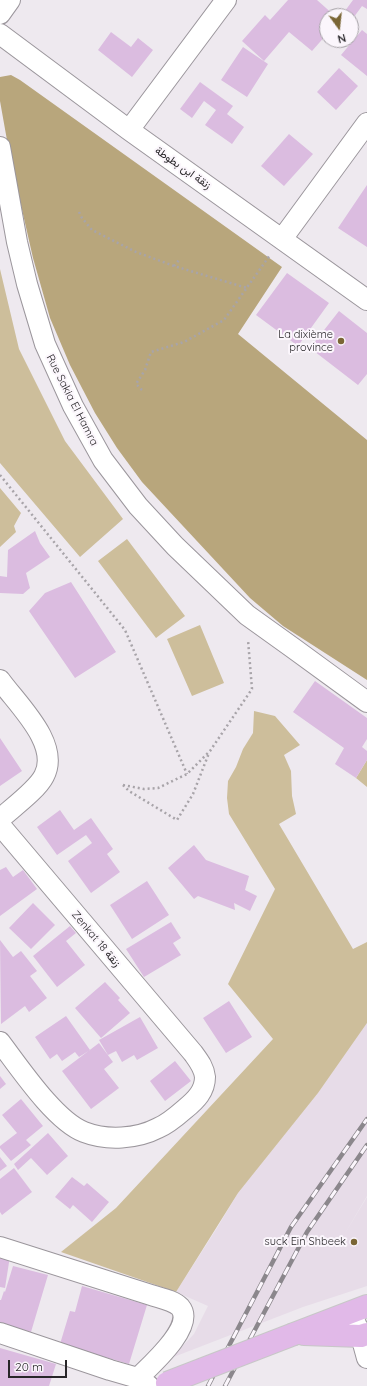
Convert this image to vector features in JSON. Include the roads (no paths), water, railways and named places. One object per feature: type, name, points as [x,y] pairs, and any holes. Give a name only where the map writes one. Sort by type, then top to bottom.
[{"type":"main road","points":[[153,1383],[294,1334],[359,1309]]},
{"type":"main road","points":[[294,1334],[364,1335]]},
{"type":"street","points":[[0,14],[10,0]]},
{"type":"street","points":[[129,130],[226,0]]},
{"type":"street","name":"زنقة ابن بطوطة","points":[[0,34],[129,130],[367,300]]},
{"type":"street","points":[[282,239],[367,123]]},
{"type":"street","name":"Rue Sakia El Hamra","points":[[0,147],[17,242],[45,344],[73,406],[103,460],[138,506],[175,546],[247,615],[367,702]]},
{"type":"street","points":[[0,680],[40,732],[47,748],[49,762],[44,776],[33,789],[0,819]]},
{"type":"street","name":"Zenkat 18 زنقة","points":[[0,825],[193,1052],[203,1068],[205,1078],[202,1091],[191,1104],[174,1119],[158,1128],[130,1137],[113,1137],[84,1132],[68,1122],[40,1094],[0,1042]]},
{"type":"street","points":[[0,1247],[175,1303],[183,1314],[181,1328],[171,1343],[153,1383],[0,1333]]},
{"type":"street","points":[[359,1309],[367,1358]]},
{"type":"railway","points":[[208,1386],[291,1227],[367,1119]]},
{"type":"railway","points":[[225,1386],[307,1232],[367,1145]]},
{"type":"place","name":"La dixième province","points":[[341,341]]},
{"type":"place","name":"suck Ein Shbeek","points":[[354,1242]]}]
